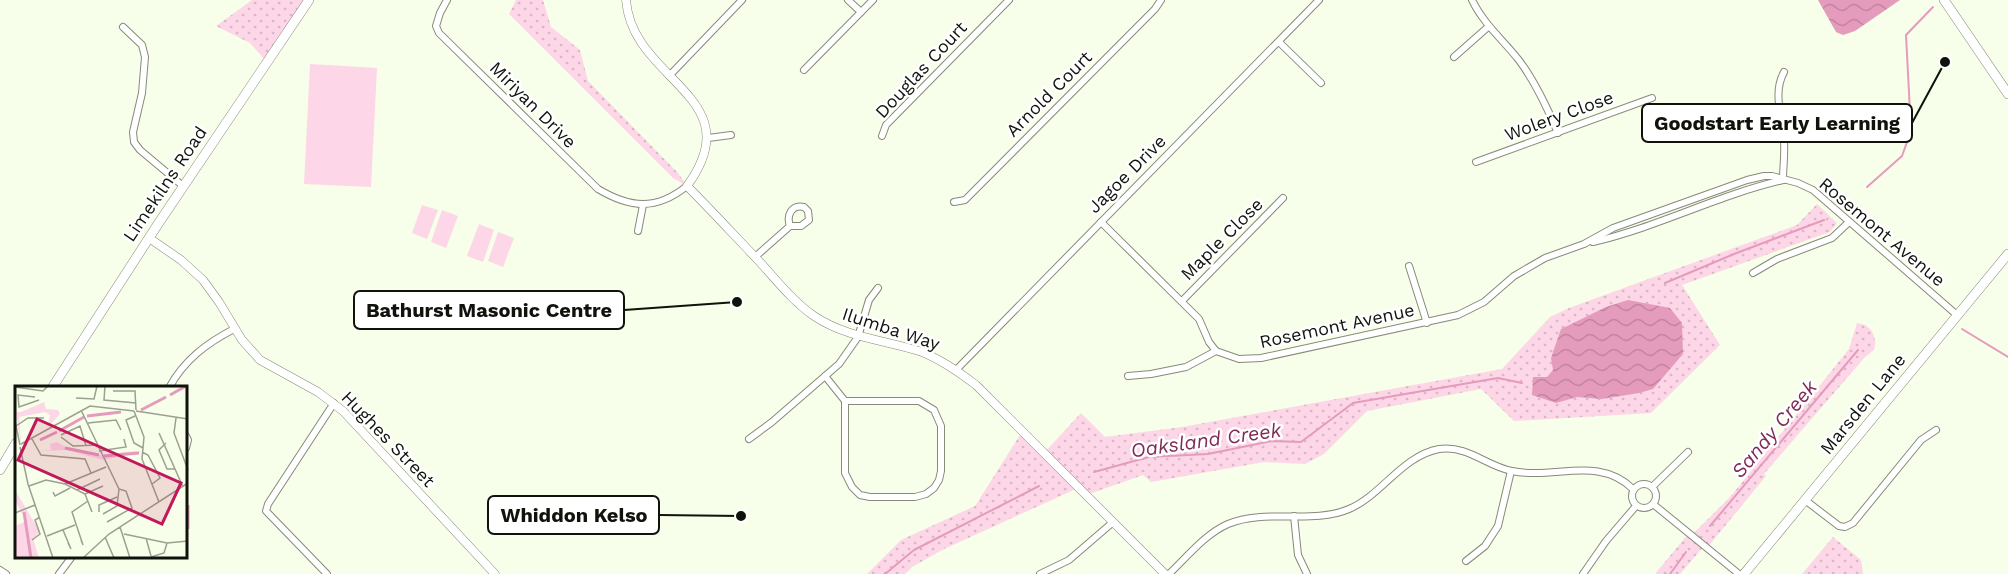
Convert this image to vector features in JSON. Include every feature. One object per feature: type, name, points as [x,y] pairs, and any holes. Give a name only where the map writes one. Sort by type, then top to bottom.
[{"type":"main road","name":"Limekilns Road","points":[[53,386],[183,186],[309,0]]},
{"type":"main road","points":[[1944,0],[2008,94]]},
{"type":"main road","name":"Marsden Lane","points":[[1744,574],[2008,254]]},
{"type":"main road","points":[[0,470],[15,445]]},
{"type":"street","name":"Miriyan Drive","points":[[447,0],[436,26],[447,41],[598,189],[626,203],[643,205]]},
{"type":"street","points":[[626,0],[633,32],[648,54],[694,101],[701,114],[708,138],[698,168],[687,186],[670,198],[643,205],[638,231]]},
{"type":"street","points":[[670,75],[742,0]]},
{"type":"street","points":[[848,0],[861,12]]},
{"type":"street","points":[[804,70],[873,0]]},
{"type":"street","name":"Douglas Court","points":[[882,136],[886,125],[1009,0]]},
{"type":"street","name":"Arnold Court","points":[[954,202],[966,200],[1155,9],[1161,0]]},
{"type":"street","name":"Jagoe Drive","points":[[956,370],[1319,0]]},
{"type":"street","points":[[1472,0],[1488,27],[1518,59],[1536,86],[1558,133]]},
{"type":"street","points":[[123,27],[142,45],[145,57],[142,93],[133,132],[134,142],[140,150],[183,186]]},
{"type":"street","points":[[1454,57],[1488,27]]},
{"type":"street","points":[[1279,42],[1321,83]]},
{"type":"street","points":[[1783,180],[1784,139],[1778,94],[1780,78],[1784,72]]},
{"type":"street","name":"Wolery Close","points":[[1476,162],[1652,98]]},
{"type":"street","points":[[708,138],[731,135]]},
{"type":"street","name":"Rosemont Avenue","points":[[1216,351],[1239,359],[1261,358],[1427,323],[1471,310],[1529,266],[1584,244],[1616,236],[1742,191],[1783,180],[1798,183],[1812,190],[1957,315]]},
{"type":"street","name":"Ilumba Way","points":[[687,186],[786,290],[813,315],[838,330],[858,337],[922,352],[956,370],[976,386],[1165,574]]},
{"type":"street","name":"Maple Close","points":[[1182,301],[1283,198]]},
{"type":"street","points":[[1101,222],[1199,320],[1209,342],[1216,351],[1186,367],[1128,376]]},
{"type":"street","points":[[1753,273],[1777,259],[1832,238],[1849,222]]},
{"type":"street","points":[[755,257],[790,226]]},
{"type":"street","name":"Hughes Street","points":[[149,238],[181,260],[203,280],[234,329],[260,360],[334,403],[495,574]]},
{"type":"street","points":[[1409,266],[1427,323]]},
{"type":"street","points":[[749,439],[839,364],[858,337],[869,300],[878,288]]},
{"type":"street","points":[[170,386],[181,368],[192,356],[234,329]]},
{"type":"street","points":[[825,376],[845,401],[845,473],[852,487],[860,495],[870,497],[915,497],[926,494],[933,488],[939,480],[941,471],[941,426],[934,410],[919,401],[845,401]]},
{"type":"street","points":[[327,574],[269,517],[266,511],[268,504],[334,403]]},
{"type":"street","points":[[1805,500],[1839,526],[1853,523],[1921,440],[1936,430]]},
{"type":"street","points":[[1169,574],[1215,532],[1227,525],[1245,520],[1329,514],[1356,506],[1406,465],[1431,451],[1460,449],[1511,471],[1526,473],[1602,471],[1617,476],[1633,489]]},
{"type":"street","points":[[1652,487],[1688,452]]},
{"type":"street","points":[[1466,561],[1485,546],[1498,526],[1511,471]]},
{"type":"street","points":[[1633,489],[1642,484],[1652,487],[1656,496],[1653,504],[1645,508],[1636,506]]},
{"type":"street","points":[[1633,489],[1632,498],[1636,506]]},
{"type":"street","points":[[1653,504],[1738,574]]},
{"type":"street","points":[[1583,574],[1606,541],[1636,506]]},
{"type":"street","points":[[1294,516],[1298,555],[1307,574]]},
{"type":"street","points":[[1040,574],[1069,560],[1112,523]]},
{"type":"street","points":[[59,574],[69,559]]},
{"type":"street","points":[[0,570],[6,574]]},
{"type":"shaded area","points":[[252,0],[309,0],[268,63],[250,43],[216,26]]},
{"type":"shaded area","points":[[516,0],[543,0],[551,27],[580,50],[588,81],[678,173],[687,186],[673,178],[509,14]]},
{"type":"shaded area","points":[[310,64],[377,68],[371,187],[304,184]]},
{"type":"shaded area","points":[[1817,204],[1837,223],[1830,232],[1682,285],[1720,345],[1651,413],[1514,421],[1481,389],[1367,411],[1324,454],[1305,464],[1264,462],[1151,482],[1143,475],[1086,495],[1078,488],[942,550],[912,567],[905,574],[867,574],[901,540],[975,506],[1022,432],[1044,453],[1081,413],[1105,437],[1182,427],[1502,369],[1550,317],[1569,308],[1797,225]]},
{"type":"shaded area","points":[[422,205],[438,210],[427,239],[412,233]]},
{"type":"shaded area","points":[[442,210],[458,216],[446,248],[431,242]]},
{"type":"shaded area","points":[[479,224],[494,230],[483,262],[467,256]]},
{"type":"shaded area","points":[[498,232],[514,238],[503,267],[488,261]]},
{"type":"shaded area","points":[[1857,323],[1866,326],[1872,332],[1875,340],[1874,350],[1865,357],[1764,474],[1766,476],[1707,548],[1704,546],[1680,574],[1655,574],[1689,533],[1692,535],[1731,496],[1849,349]]},
{"type":"shaded area","points":[[1833,537],[1861,560],[1863,574],[1802,574]]},
{"type":"water","points":[[1818,0],[1900,0],[1855,31],[1843,35],[1836,32]]},
{"type":"water","points":[[1628,300],[1670,308],[1682,323],[1683,354],[1653,389],[1602,399],[1577,397],[1556,403],[1532,395],[1533,377],[1547,377],[1553,370],[1551,358],[1561,329],[1606,307]]},
{"type":"waterway","name":"Oaksland Creek","points":[[1867,187],[1902,156],[1911,131],[1906,35],[1933,7]]},
{"type":"waterway","name":"Oaksland Creek","points":[[1665,283],[1824,220]]},
{"type":"waterway","name":"Sandy Creek","points":[[1962,329],[2008,357]]},
{"type":"waterway","name":"Sandy Creek","points":[[1710,526],[1858,350]]},
{"type":"waterway","name":"Oaksland Creek","points":[[1094,472],[1149,457],[1208,454],[1272,441],[1301,442],[1353,403],[1498,378],[1522,383]]},
{"type":"waterway","name":"Oaksland Creek","points":[[885,574],[914,550],[1039,486]]},
{"type":"waterway","name":"Sandy Creek","points":[[1670,574],[1686,552]]},
{"type":"place","name":"Goodstart Early Learning","points":[[1945,62]]},
{"type":"place","name":"Bathurst Masonic Centre","points":[[737,302]]},
{"type":"place","name":"Whiddon Kelso","points":[[741,516]]}]
